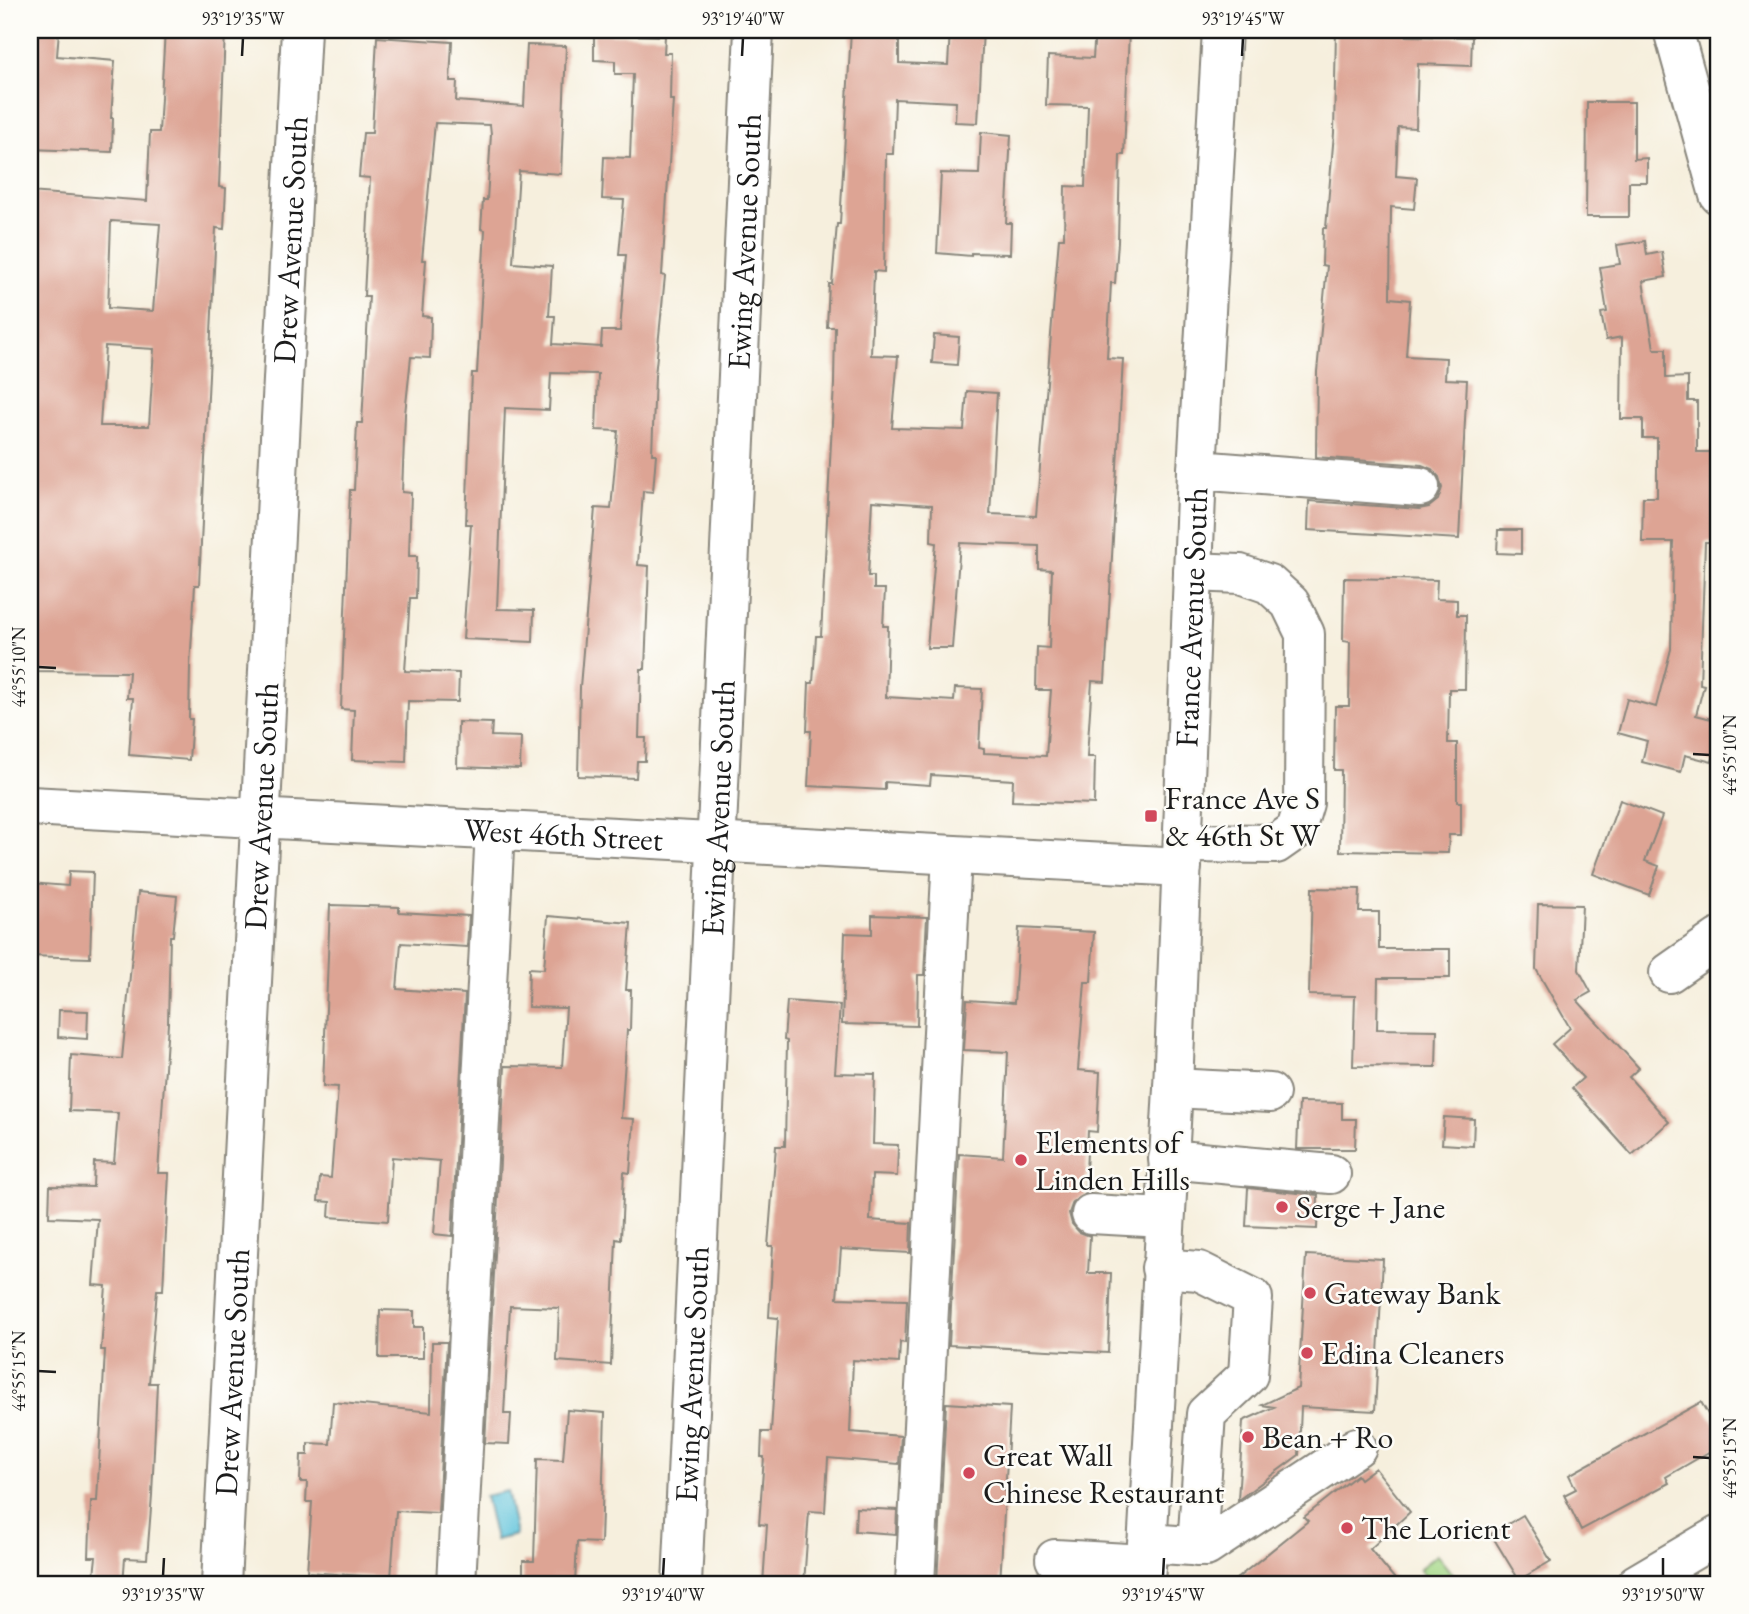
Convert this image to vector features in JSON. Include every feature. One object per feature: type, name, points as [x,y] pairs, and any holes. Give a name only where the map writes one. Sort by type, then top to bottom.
[{"type":"street","name":"Drew Avenue South","points":[[222,1584],[301,30]]},
{"type":"street","name":"Ewing Avenue South","points":[[682,1584],[719,842],[754,30]]},
{"type":"street","name":"France Avenue South","points":[[1146,1564],[1160,1268],[1173,1088],[1197,470],[1222,30]]},
{"type":"street","points":[[1673,30],[1719,195]]},
{"type":"street","points":[[1197,470],[1420,487]]},
{"type":"street","name":"West 46th Street","points":[[30,806],[259,816],[952,855],[1182,855],[1276,844],[1296,830],[1304,803],[1305,634],[1290,603],[1269,584],[1240,574],[1193,572]]},
{"type":"street","points":[[456,1584],[495,830]]},
{"type":"street","points":[[915,1584],[952,855]]},
{"type":"street","points":[[1669,973],[1719,938]]},
{"type":"street","points":[[1173,1088],[1270,1093]]},
{"type":"street","points":[[1168,1159],[1331,1174]]},
{"type":"street","points":[[1091,1214],[1164,1218]]},
{"type":"street","points":[[1160,1268],[1199,1271],[1253,1298],[1248,1375],[1206,1414],[1197,1547]]},
{"type":"street","points":[[1055,1559],[1146,1564],[1197,1547],[1206,1547],[1357,1447]]},
{"type":"street","points":[[1636,1584],[1719,1535]]},
{"type":"green space","points":[[1437,1555],[1460,1584],[1431,1584],[1419,1569]]},
{"type":"water","points":[[507,1491],[516,1535],[495,1540],[485,1496]]},
{"type":"building","points":[[30,30],[59,30],[57,56],[115,61],[111,118],[112,152],[30,149]]},
{"type":"building","points":[[165,30],[225,30],[219,187],[226,188],[224,229],[216,228],[199,585],[195,585],[190,666],[189,719],[192,719],[189,760],[129,755],[133,698],[127,698],[129,672],[30,671],[30,192],[147,201],[150,132],[159,132]],"holes":[[[111,221],[160,224],[153,311],[108,308]],[[105,346],[154,349],[149,426],[100,426]]]},
{"type":"building","points":[[851,30],[899,30],[899,63],[948,65],[950,30],[983,30],[978,123],[955,122],[956,102],[895,99],[893,154],[886,154],[884,272],[874,271],[871,355],[898,356],[892,428],[964,430],[967,391],[997,393],[990,514],[1036,516],[1059,238],[1064,238],[1065,186],[1085,187],[1088,106],[1046,105],[1048,56],[1093,58],[1095,30],[1129,30],[1124,155],[1120,155],[1118,242],[1115,283],[1111,283],[1107,358],[1123,359],[1105,682],[1092,681],[1087,757],[1095,757],[1094,804],[1012,801],[1013,780],[931,775],[930,785],[885,782],[885,790],[808,786],[811,731],[807,731],[809,683],[813,683],[816,636],[821,636],[834,384],[835,327],[827,327],[829,284],[832,284],[837,224],[840,224]],"holes":[[[872,501],[932,505],[931,542],[936,543],[927,648],[952,648],[960,543],[1039,546],[1039,569],[1052,570],[1049,648],[1037,647],[1036,690],[1051,690],[1046,756],[984,753],[984,749],[979,748],[982,689],[955,688],[954,701],[886,697],[888,626],[883,626],[885,589],[874,589],[874,576],[868,576]]]},
{"type":"building","points":[[1336,30],[1406,30],[1406,36],[1472,37],[1471,66],[1418,64],[1416,128],[1398,127],[1396,176],[1417,178],[1414,209],[1391,207],[1390,298],[1410,300],[1406,356],[1446,358],[1445,379],[1467,380],[1459,539],[1308,530],[1309,501],[1419,509],[1429,507],[1438,500],[1442,488],[1439,477],[1432,469],[1422,465],[1316,457],[1317,372],[1327,266],[1322,265],[1323,228],[1326,228],[1334,133]]},
{"type":"building","points":[[594,34],[665,36],[664,53],[671,53],[670,100],[673,100],[662,275],[665,276],[655,376],[652,454],[656,454],[653,492],[643,491],[638,565],[649,566],[639,738],[646,738],[645,761],[637,761],[636,778],[578,776],[580,687],[595,508],[611,509],[618,431],[596,430],[598,374],[551,373],[549,410],[505,408],[497,609],[534,610],[533,642],[463,639],[471,524],[466,524],[472,373],[477,373],[485,230],[481,229],[483,200],[487,200],[491,134],[490,125],[435,123],[422,260],[426,260],[422,316],[431,317],[430,358],[411,357],[405,414],[402,492],[411,493],[409,556],[417,556],[416,598],[410,598],[405,671],[459,673],[458,702],[408,701],[406,762],[352,760],[354,710],[341,709],[350,490],[354,490],[357,423],[362,423],[369,296],[364,296],[370,178],[359,177],[363,133],[372,133],[377,37],[452,42],[450,81],[457,81],[456,101],[524,106],[527,45],[566,46],[561,174],[519,171],[513,263],[552,266],[549,316],[555,316],[553,344],[601,347],[602,331],[620,331],[626,255],[619,255],[624,200],[602,199],[604,157],[630,158],[633,74],[615,74],[615,61],[594,60]]},
{"type":"building","points":[[1587,102],[1634,102],[1634,159],[1647,158],[1647,182],[1629,182],[1629,217],[1586,217]]},
{"type":"building","points":[[981,132],[1011,135],[1006,223],[1011,223],[1010,254],[971,253],[971,256],[937,253],[941,173],[979,174]]},
{"type":"building","points":[[1645,241],[1647,255],[1662,252],[1666,277],[1643,281],[1654,349],[1666,349],[1666,378],[1688,377],[1688,401],[1697,401],[1697,452],[1719,452],[1719,542],[1705,542],[1700,684],[1704,685],[1696,715],[1719,721],[1719,733],[1712,762],[1685,755],[1681,772],[1642,762],[1647,741],[1618,733],[1627,699],[1656,707],[1671,649],[1673,542],[1642,542],[1643,497],[1657,497],[1657,438],[1643,438],[1643,419],[1621,419],[1622,337],[1606,340],[1601,313],[1607,312],[1600,267],[1620,264],[1617,245]]},
{"type":"building","points":[[934,335],[959,337],[957,365],[932,363]]},
{"type":"building","points":[[1498,530],[1521,530],[1521,554],[1497,553]]},
{"type":"building","points":[[1344,578],[1437,580],[1436,599],[1457,600],[1457,615],[1466,615],[1465,689],[1449,689],[1448,743],[1457,743],[1457,802],[1461,802],[1461,835],[1449,835],[1448,853],[1340,851],[1341,770],[1334,770],[1335,706],[1349,706],[1350,642],[1343,641]]},
{"type":"building","points":[[458,722],[492,723],[491,736],[521,737],[520,769],[457,767]]},
{"type":"building","points":[[1620,800],[1662,816],[1645,861],[1659,866],[1649,895],[1593,874]]},
{"type":"building","points":[[69,871],[93,872],[90,958],[30,956],[30,883],[68,886]]},
{"type":"building","points":[[1312,888],[1360,889],[1359,912],[1379,912],[1379,949],[1450,949],[1450,978],[1378,978],[1377,1029],[1437,1030],[1436,1067],[1353,1066],[1355,996],[1309,995]]},
{"type":"building","points":[[138,892],[177,896],[173,936],[170,936],[168,1023],[158,1173],[169,1173],[163,1290],[157,1290],[149,1383],[157,1383],[152,1495],[147,1559],[125,1558],[123,1584],[93,1584],[96,1557],[89,1557],[91,1501],[97,1501],[105,1350],[101,1350],[106,1286],[93,1285],[98,1219],[49,1217],[50,1186],[93,1187],[94,1162],[114,1163],[118,1113],[69,1111],[71,1055],[122,1059]]},
{"type":"building","points":[[1538,904],[1582,905],[1579,970],[1591,992],[1577,1000],[1639,1068],[1629,1077],[1669,1122],[1632,1155],[1572,1088],[1583,1078],[1552,1044],[1570,1028],[1536,969]]},
{"type":"building","points":[[330,905],[399,907],[399,912],[469,916],[467,947],[401,943],[397,989],[465,994],[452,1236],[434,1234],[440,1161],[392,1157],[388,1221],[329,1217],[330,1202],[318,1201],[320,1177],[331,1178],[338,1087],[323,1086]]},
{"type":"building","points":[[872,915],[927,917],[924,975],[918,975],[917,1026],[842,1024],[845,933],[872,934]]},
{"type":"building","points":[[548,916],[631,923],[626,990],[631,990],[630,1030],[627,1030],[621,1118],[634,1119],[630,1173],[624,1172],[621,1240],[616,1239],[611,1365],[557,1361],[559,1308],[510,1306],[504,1414],[511,1414],[509,1444],[485,1443],[505,1066],[562,1067],[566,1008],[528,1007],[529,968],[544,969]]},
{"type":"building","points":[[1019,928],[1094,932],[1091,982],[1085,982],[1078,1070],[1100,1072],[1097,1132],[1088,1131],[1085,1193],[1088,1193],[1073,1202],[1069,1213],[1072,1224],[1079,1232],[1090,1236],[1088,1273],[1111,1273],[1108,1353],[949,1345],[959,1154],[1003,1157],[1008,1052],[964,1050],[967,1000],[1014,1003]]},
{"type":"building","points":[[787,1001],[840,1005],[835,1073],[875,1074],[873,1144],[898,1145],[897,1176],[872,1175],[870,1220],[911,1223],[910,1253],[841,1249],[837,1298],[907,1300],[905,1343],[900,1342],[899,1363],[853,1360],[850,1432],[901,1436],[899,1464],[828,1458],[825,1512],[809,1511],[804,1584],[763,1584],[767,1525],[759,1524],[764,1457],[761,1457],[762,1432],[771,1432],[778,1318],[769,1317],[773,1246],[768,1246],[776,1146],[785,1146],[787,1041],[784,1040]]},
{"type":"building","points":[[59,1010],[88,1011],[87,1039],[58,1037]]},
{"type":"building","points":[[1299,1102],[1342,1103],[1342,1119],[1356,1119],[1355,1149],[1297,1149]]},
{"type":"building","points":[[1444,1117],[1474,1119],[1473,1146],[1442,1144]]},
{"type":"building","name":"Serge + Jane","points":[[1248,1188],[1318,1195],[1317,1229],[1246,1226]]},
{"type":"building","points":[[1306,1255],[1383,1259],[1375,1411],[1301,1407],[1299,1455],[1238,1500],[1243,1421],[1274,1407],[1262,1405],[1298,1388]]},
{"type":"building","points":[[380,1310],[414,1311],[414,1327],[423,1327],[423,1358],[379,1358]]},
{"type":"building","points":[[432,1342],[447,1342],[438,1513],[396,1511],[391,1578],[307,1572],[312,1502],[306,1502],[307,1482],[300,1482],[301,1455],[308,1455],[308,1443],[330,1444],[333,1402],[431,1412]]},
{"type":"building","points":[[1701,1402],[1719,1433],[1719,1446],[1666,1477],[1669,1483],[1581,1530],[1564,1495],[1576,1489],[1569,1475]]},
{"type":"building","name":"Great Wall Chinese Restaurant","points":[[946,1403],[1010,1407],[1000,1584],[937,1584]]},
{"type":"building","points":[[567,1410],[605,1413],[601,1543],[577,1542],[575,1584],[523,1584],[523,1561],[534,1561],[537,1459],[563,1460]]},
{"type":"building","name":"The Lorient","points":[[1375,1468],[1410,1512],[1370,1549],[1399,1584],[1230,1584],[1308,1521],[1304,1517],[1357,1475],[1360,1479]]},
{"type":"building","points":[[856,1508],[897,1510],[896,1534],[855,1531]]},
{"type":"building","points":[[1523,1515],[1551,1561],[1519,1580],[1491,1534]]},
{"type":"place","name":"France Ave S & 46th St W","points":[[1151,816]]},
{"type":"place","name":"Elements of Linden Hills","points":[[1021,1160]]},
{"type":"place","name":"Serge + Jane","points":[[1282,1207]]},
{"type":"place","name":"Gateway Bank","points":[[1310,1293]]},
{"type":"place","name":"Edina Cleaners","points":[[1307,1353]]},
{"type":"place","name":"Bean + Ro","points":[[1248,1437]]},
{"type":"place","name":"Great Wall Chinese Restaurant","points":[[969,1473]]},
{"type":"place","name":"The Lorient","points":[[1347,1528]]}]
